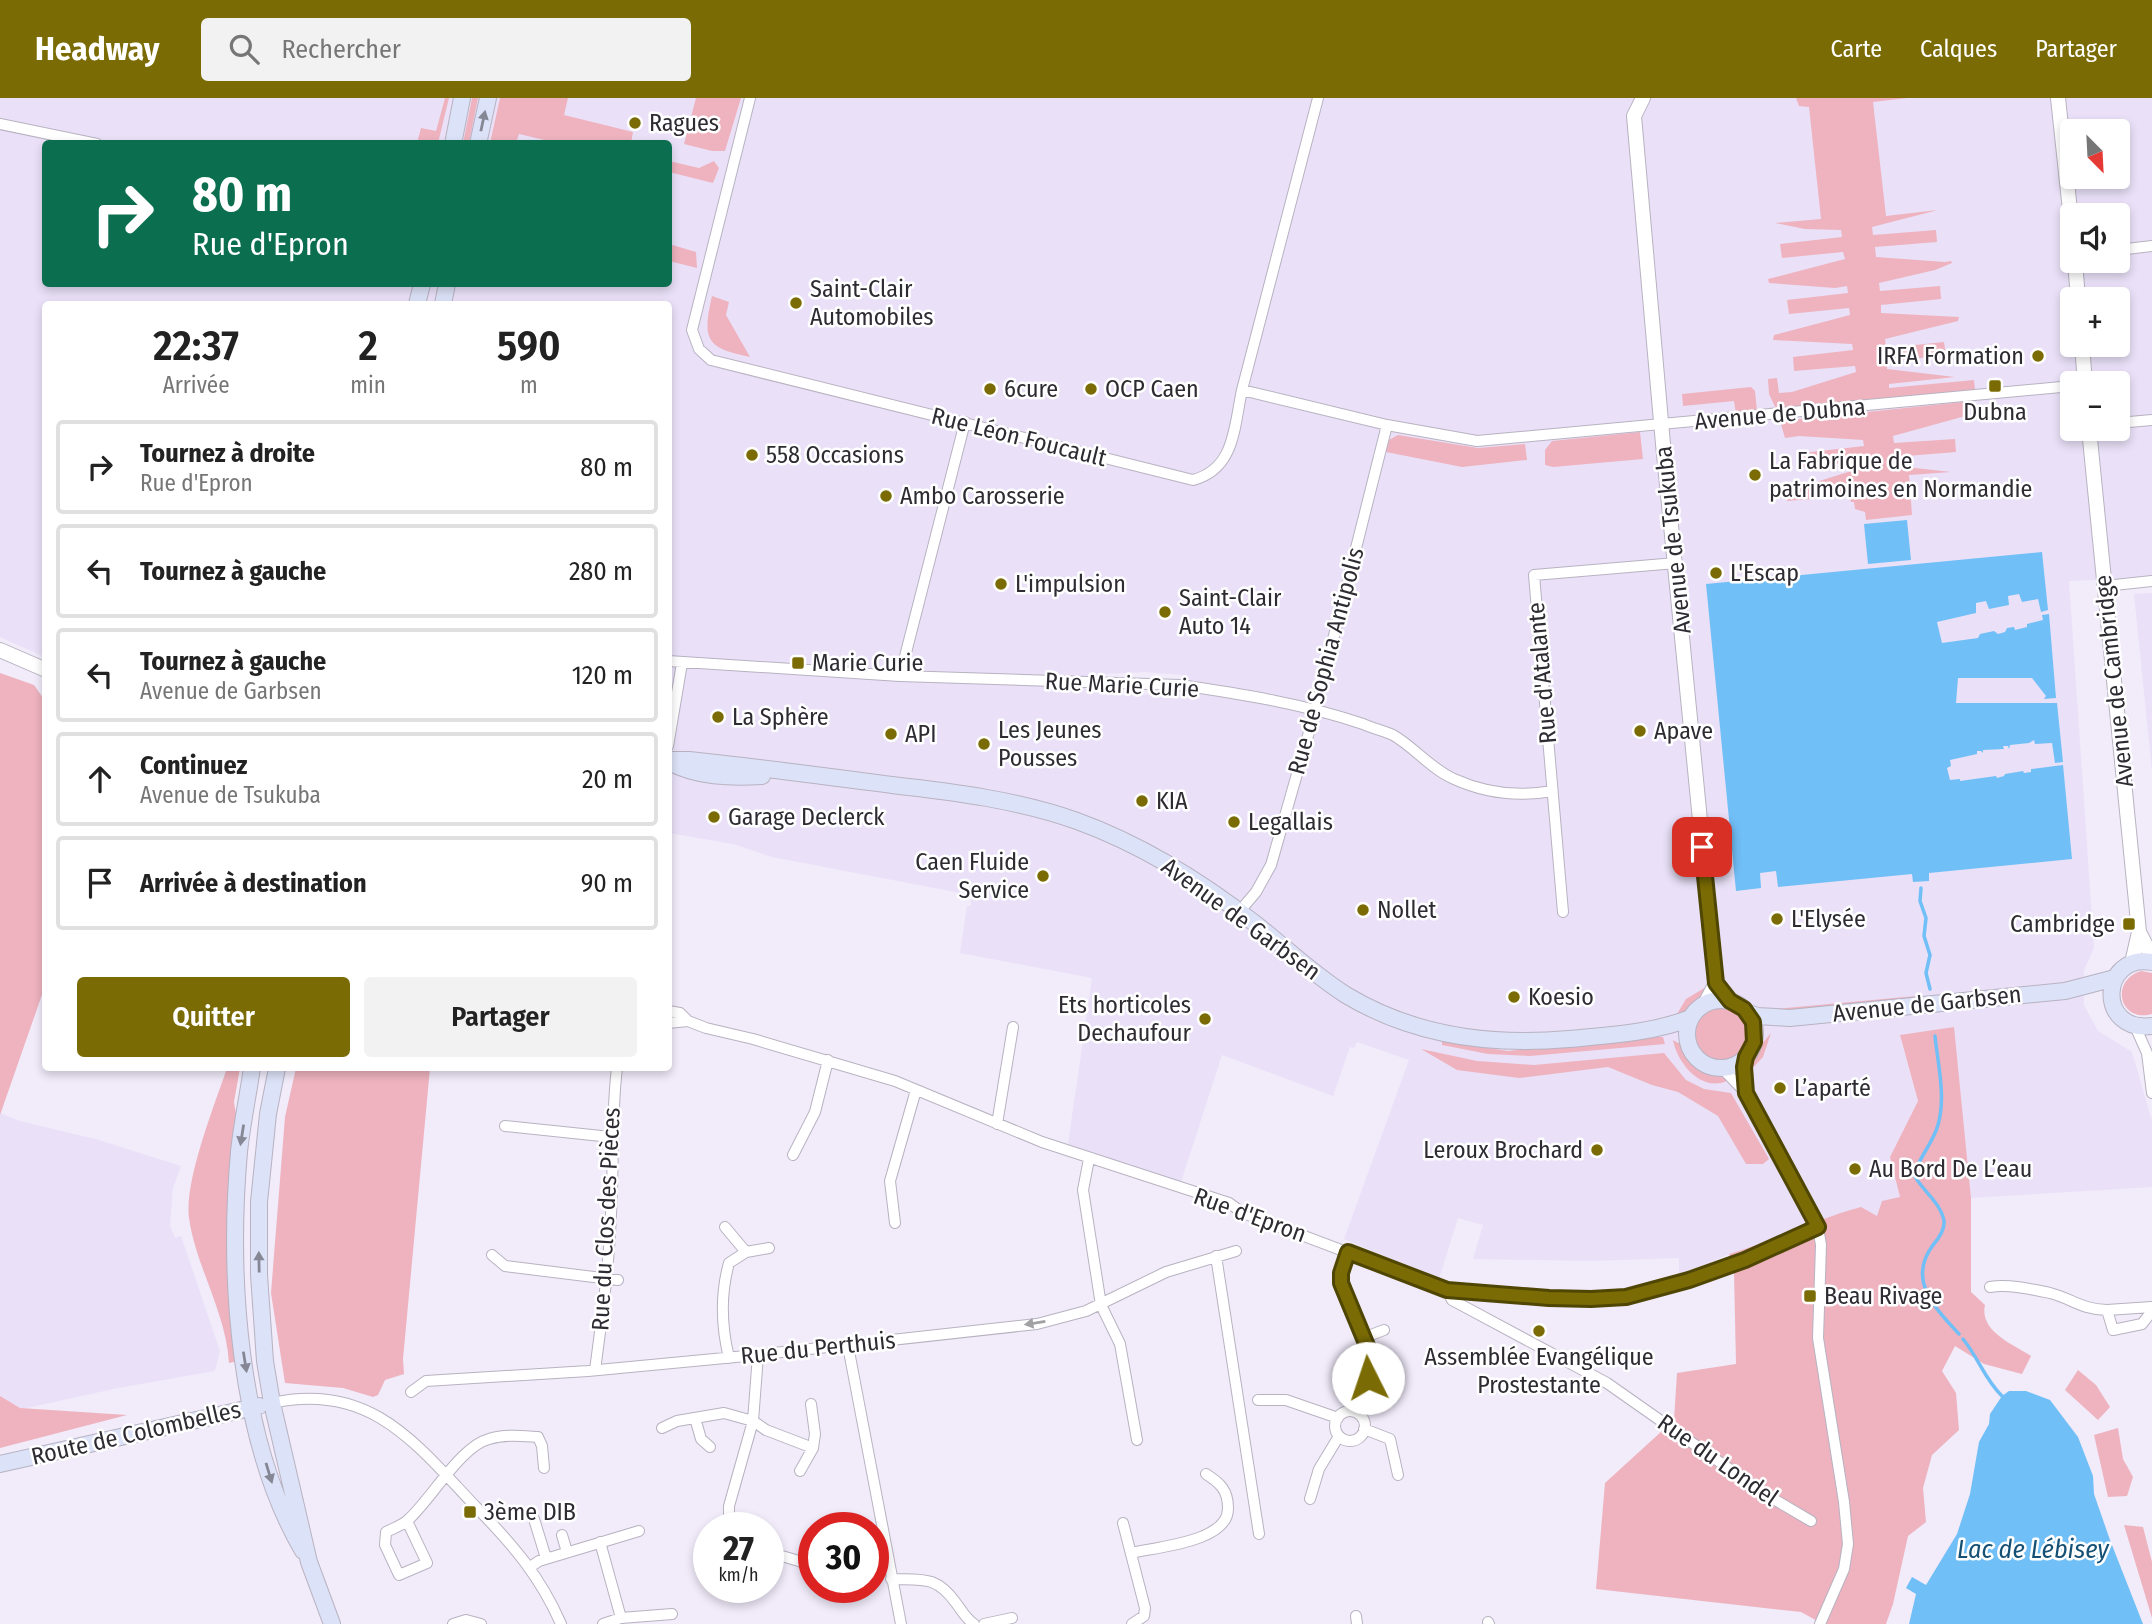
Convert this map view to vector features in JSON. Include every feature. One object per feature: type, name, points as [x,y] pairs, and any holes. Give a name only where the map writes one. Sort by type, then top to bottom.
[{"type":"main road","points":[[453,140],[462,98]]},
{"type":"main road","points":[[479,140],[488,98]]},
{"type":"main road","name":"Avenue de Garbsen","points":[[672,761],[689,760],[955,793],[1033,808],[1074,820],[1152,853],[1240,912],[1320,977],[1348,996],[1417,1026],[1459,1037],[1492,1041],[1546,1041],[1644,1032]]},
{"type":"main road","points":[[2132,963],[2152,959]]},
{"type":"main road","name":"Avenue de Garbsen","points":[[1748,1013],[1790,1018],[2064,991],[2115,978],[2132,963]]},
{"type":"main road","points":[[2113,1006],[2111,992],[2115,978]]},
{"type":"main road","name":"Avenue de Garbsen","points":[[2064,991],[2094,994],[2113,1006],[2122,1018],[2144,1026]]},
{"type":"main road","points":[[1644,1032],[1691,1018],[1705,1004],[1717,1000],[1730,1001],[1748,1013],[1755,1032],[1754,1042],[1746,1057],[1735,1065],[1722,1068],[1704,1064],[1688,1043],[1687,1031],[1691,1018]]},
{"type":"main road","points":[[1754,1042],[1790,1018]]},
{"type":"main road","points":[[1644,1032],[1670,1035],[1688,1043]]},
{"type":"main road","points":[[252,1071],[240,1149],[236,1209],[240,1325],[252,1407],[280,1506],[309,1562]]},
{"type":"main road","points":[[276,1071],[265,1138],[259,1217],[262,1318],[272,1403],[309,1562],[332,1624]]},
{"type":"main road","name":"Route de Colombelles","points":[[0,1464],[272,1403]]},
{"type":"street","name":"Rue Léon Foucault","points":[[750,98],[692,330],[699,349],[711,360],[1193,480],[1211,474],[1225,458],[1233,435],[1242,390],[1318,98]]},
{"type":"street","name":"Avenue de Tsukuba","points":[[1643,98],[1634,117],[1716,983]]},
{"type":"street","points":[[2059,98],[2069,203]]},
{"type":"street","points":[[0,124],[78,140]]},
{"type":"street","points":[[2130,249],[2152,246]]},
{"type":"street","name":"Avenue de Dubna","points":[[1242,390],[1387,425],[1477,441],[2060,387]]},
{"type":"street","points":[[2130,422],[2152,420]]},
{"type":"street","points":[[900,676],[965,422]]},
{"type":"street","name":"Rue de Sophia Antipolis","points":[[1240,912],[1256,892],[1271,865],[1315,711],[1387,425]]},
{"type":"street","name":"Avenue de Cambridge","points":[[2090,441],[2139,932],[2132,963]]},
{"type":"street","name":"Rue d'Atalante","points":[[1563,912],[1534,575],[1676,563]]},
{"type":"street","points":[[2105,586],[2152,581]]},
{"type":"street","points":[[0,650],[42,668]]},
{"type":"street","name":"Rue Marie Curie","points":[[672,662],[900,676],[1180,685],[1250,695],[1315,711],[1393,736],[1453,779],[1505,794],[1529,795],[1552,791]]},
{"type":"street","points":[[672,722],[682,663]]},
{"type":"street","name":"Avenue de Cambridge","points":[[2139,932],[2152,959]]},
{"type":"street","points":[[1705,1004],[1716,983],[1730,1001]]},
{"type":"street","name":"Rue d'Epron","points":[[672,1012],[680,1013],[688,1021]]},
{"type":"street","name":"Rue d'Epron","points":[[672,1023],[688,1021],[895,1081],[997,1124],[1089,1158],[1229,1203],[1243,1213],[1447,1290],[1549,1298],[1626,1297],[1745,1260],[1818,1227]]},
{"type":"street","points":[[2144,1026],[2152,1093]]},
{"type":"street","points":[[997,1124],[1013,1027]]},
{"type":"street","points":[[1746,1057],[1746,1093]]},
{"type":"street","points":[[793,1155],[816,1112],[828,1060]]},
{"type":"street","points":[[1722,1068],[1746,1093],[1818,1227],[1822,1268],[1818,1308],[1819,1347],[1848,1536],[1844,1569],[1819,1624]]},
{"type":"street","name":"Rue du Clos des Pièces","points":[[595,1370],[613,1279],[611,1137],[617,1071]]},
{"type":"street","points":[[895,1223],[890,1181],[916,1090]]},
{"type":"street","points":[[505,1126],[611,1137]]},
{"type":"street","points":[[1089,1158],[1083,1190],[1101,1305],[1120,1344],[1137,1440]]},
{"type":"street","points":[[725,1227],[746,1252]]},
{"type":"street","points":[[729,1357],[722,1313],[722,1287],[729,1263],[746,1252],[769,1248]]},
{"type":"street","name":"Rue du Perthuis","points":[[411,1392],[426,1381],[595,1370],[758,1355],[1037,1324],[1065,1318],[1101,1305],[1166,1272],[1236,1251]]},
{"type":"street","points":[[1348,1252],[1341,1273],[1341,1283],[1370,1353],[1368,1378],[1355,1412]]},
{"type":"street","points":[[492,1255],[505,1266],[613,1279]]},
{"type":"street","points":[[1216,1256],[1259,1534]]},
{"type":"street","points":[[1990,1287],[1999,1285],[2051,1293],[2088,1309],[2152,1309]]},
{"type":"street","name":"Rue du Londel","points":[[1447,1290],[1452,1300],[1606,1383],[1765,1494],[1811,1521]]},
{"type":"street","points":[[2107,1310],[2113,1330],[2142,1324],[2152,1309]]},
{"type":"street","points":[[1363,1338],[1384,1329]]},
{"type":"street","points":[[848,1346],[901,1624]]},
{"type":"street","points":[[729,1512],[753,1421],[758,1355]]},
{"type":"street","points":[[272,1403],[308,1398],[342,1402],[368,1411],[398,1429],[448,1475],[530,1567],[561,1624]]},
{"type":"street","points":[[1258,1400],[1286,1400],[1338,1418]]},
{"type":"street","points":[[800,1471],[813,1448],[815,1434],[811,1404]]},
{"type":"street","points":[[1345,1412],[1355,1412],[1362,1417],[1364,1429],[1360,1437],[1352,1441],[1339,1436],[1335,1427],[1338,1418],[1345,1412]]},
{"type":"street","points":[[662,1428],[724,1413],[753,1421],[766,1430],[813,1448]]},
{"type":"street","points":[[695,1418],[701,1439],[710,1447]]},
{"type":"street","points":[[1364,1429],[1390,1439],[1398,1475]]},
{"type":"street","points":[[407,1521],[427,1563],[399,1575],[385,1545],[386,1532],[407,1521],[448,1475],[453,1465],[474,1447],[487,1439],[512,1435],[538,1437],[542,1446],[544,1468]]},
{"type":"street","points":[[1310,1499],[1319,1469],[1339,1436]]},
{"type":"street","points":[[1131,1553],[1207,1536],[1224,1523],[1228,1514],[1228,1498],[1220,1483],[1206,1474]]},
{"type":"street","points":[[534,1519],[547,1558]]},
{"type":"street","points":[[1123,1523],[1145,1608],[1144,1616],[1132,1624]]},
{"type":"street","points":[[530,1567],[547,1558],[639,1531]]},
{"type":"street","points":[[562,1535],[567,1552]]},
{"type":"street","points":[[600,1542],[621,1618]]},
{"type":"street","points":[[891,1579],[941,1584],[963,1614],[974,1624]]},
{"type":"street","points":[[603,1624],[621,1618],[672,1614]]},
{"type":"street","points":[[984,1624],[1012,1618]]},
{"type":"street","points":[[453,1624],[466,1620],[481,1624]]},
{"type":"shaded area","points":[[0,98],[2152,98],[2152,578],[2069,581],[2094,948],[2084,970],[2084,1005],[2098,1031],[2132,1052],[2152,1121],[2152,1187],[1971,1198],[1953,1027],[1900,1036],[1918,1101],[1890,1157],[1900,1197],[1877,1216],[1729,1254],[1679,1276],[1679,1258],[1591,1261],[1473,1259],[1483,1225],[1458,1218],[1439,1279],[1344,1239],[1409,1060],[1357,1042],[1354,1048],[1350,1047],[1333,1096],[1222,1055],[1181,1182],[1068,1144],[1092,978],[960,953],[971,895],[772,857],[733,844],[672,834],[672,301],[42,301],[42,656],[0,637]],"holes":[[[1145,672],[1182,675],[1177,694],[1108,695],[1105,674]]]},
{"type":"shaded area","points":[[445,98],[449,98],[439,140],[418,140],[421,128],[436,131]]},
{"type":"shaded area","points":[[472,98],[478,98],[470,140],[464,140]]},
{"type":"shaded area","points":[[500,98],[568,98],[564,115],[633,132],[632,140],[544,140],[519,134],[517,140],[491,140]]},
{"type":"shaded area","points":[[696,98],[741,98],[725,151],[712,151],[684,144]]},
{"type":"shaded area","points":[[1796,98],[1907,98],[1873,102],[1886,216],[1938,210],[1872,227],[1873,235],[1936,230],[1937,242],[1875,247],[1876,257],[1952,263],[1935,270],[1879,283],[1880,291],[1940,286],[1941,299],[1881,305],[1881,313],[1959,317],[1958,321],[1885,339],[1886,348],[1944,342],[1946,355],[1887,362],[1887,369],[1955,377],[1889,384],[1889,388],[1974,380],[1975,390],[1776,409],[1769,394],[1768,379],[1777,378],[1779,393],[1792,392],[1856,372],[1855,366],[1794,371],[1793,357],[1853,350],[1852,344],[1773,340],[1774,335],[1850,315],[1849,308],[1789,314],[1787,300],[1848,293],[1847,286],[1835,288],[1769,283],[1768,279],[1845,259],[1843,252],[1782,258],[1780,244],[1842,237],[1841,230],[1805,229],[1775,223],[1821,219],[1809,107],[1799,106]]},
{"type":"shaded area","points":[[714,161],[719,168],[713,183],[672,173],[672,162],[699,168]]},
{"type":"shaded area","points":[[672,245],[696,252],[697,268],[672,262]]},
{"type":"shaded area","points":[[712,296],[729,302],[726,315],[750,357],[724,350],[711,340],[708,323]]},
{"type":"shaded area","points":[[1751,387],[1755,391],[1757,411],[1736,414],[1734,401],[1683,406],[1682,394]]},
{"type":"shaded area","points":[[1963,402],[1967,405],[1969,415],[1893,436],[1894,443],[1955,439],[1956,452],[1895,457],[1897,466],[1951,472],[1909,475],[1912,515],[1866,520],[1865,512],[1855,509],[1849,496],[1787,501],[1791,486],[1813,483],[1867,466],[1865,461],[1803,467],[1802,453],[1864,446],[1863,440],[1799,436],[1785,438],[1780,421]]},
{"type":"shaded area","points":[[1640,432],[1643,459],[1553,467],[1545,465],[1545,450],[1552,441]]},
{"type":"shaded area","points":[[1398,435],[1478,448],[1525,444],[1527,460],[1462,467],[1386,452],[1389,440]]},
{"type":"shaded area","points":[[2152,593],[2152,771],[2134,594]]},
{"type":"shaded area","points":[[0,673],[34,685],[42,696],[42,995],[0,1115]]},
{"type":"shaded area","points":[[2141,971],[2152,973],[2152,1014],[2132,1012],[2122,1000],[2125,983]]},
{"type":"shaded area","points":[[1706,987],[1694,1006],[1674,1019],[1686,999]]},
{"type":"shaded area","points":[[1916,996],[1917,999],[1774,1012],[1774,1009]]},
{"type":"shaded area","points":[[1721,1008],[1740,1015],[1747,1034],[1740,1053],[1721,1060],[1702,1053],[1695,1034],[1702,1015]]},
{"type":"shaded area","points":[[1954,1027],[1971,1198],[1971,1292],[1985,1305],[1984,1314],[1992,1329],[2031,1356],[2022,1374],[1984,1364],[1955,1346],[1942,1371],[1956,1393],[1959,1430],[1932,1455],[1923,1488],[1926,1522],[1908,1536],[1886,1624],[1823,1624],[1801,1612],[1596,1589],[1605,1483],[1674,1420],[1677,1373],[1736,1364],[1734,1272],[1729,1254],[1861,1207],[1877,1216],[1882,1201],[1900,1197],[1890,1157],[1918,1101],[1900,1035]]},
{"type":"shaded area","points":[[1771,1033],[1763,1057],[1748,1073],[1761,1045]]},
{"type":"shaded area","points":[[1663,1037],[1665,1044],[1530,1056],[1488,1054],[1442,1045],[1442,1041],[1508,1051]]},
{"type":"shaded area","points":[[1673,1040],[1680,1044],[1697,1068],[1729,1080],[1709,1083],[1700,1080],[1685,1066]]},
{"type":"shaded area","points":[[1421,1049],[1477,1061],[1534,1065],[1664,1053],[1686,1080],[1704,1089],[1731,1093],[1769,1159],[1763,1164],[1746,1164],[1718,1116],[1678,1092],[1652,1085],[1608,1067],[1519,1078],[1457,1070]]},
{"type":"shaded area","points":[[226,1071],[239,1071],[234,1102],[237,1120],[238,1361],[229,1363],[227,1344],[189,1218],[191,1184]]},
{"type":"shaded area","points":[[295,1071],[430,1071],[403,1359],[404,1374],[385,1380],[378,1395],[373,1397],[343,1388],[285,1383],[271,1293],[285,1117]]},
{"type":"shaded area","points":[[0,1113],[181,1166],[173,1188],[170,1225],[175,1238],[181,1236],[220,1351],[215,1371],[118,1388],[0,1414]]},
{"type":"shaded area","points":[[2078,1370],[2096,1385],[2110,1407],[2098,1420],[2065,1390]]},
{"type":"shaded area","points":[[0,1396],[20,1408],[127,1415],[0,1448]]},
{"type":"shaded area","points":[[2118,1428],[2123,1459],[2133,1477],[2127,1496],[2108,1497],[2094,1435]]},
{"type":"shaded area","points":[[2124,1525],[2143,1527],[2152,1562],[2152,1618]]},
{"type":"water","points":[[1907,520],[1911,560],[1868,564],[1864,524]]},
{"type":"water","points":[[2042,552],[2048,610],[2041,612],[2038,599],[2022,602],[2019,594],[2008,596],[2009,605],[1989,609],[1986,601],[1976,603],[1976,613],[1937,622],[1942,643],[1978,638],[1980,634],[1994,631],[1998,634],[2005,632],[2007,628],[2014,627],[2015,630],[2027,627],[2027,624],[2043,620],[2042,615],[2049,614],[2056,698],[2044,699],[2046,696],[2032,678],[1958,678],[1956,703],[2057,703],[2063,762],[2055,763],[2052,743],[2035,744],[2034,740],[2010,745],[2009,749],[2008,746],[2003,746],[2004,749],[1983,750],[1983,753],[1977,751],[1977,754],[1950,760],[1951,766],[1947,768],[1950,780],[1960,781],[1997,778],[2005,774],[2063,765],[2072,859],[1929,873],[1929,881],[1913,882],[1912,874],[1778,887],[1776,871],[1760,873],[1761,888],[1736,891],[1706,584]]},
{"type":"water","name":"Lac de Lébisey","points":[[2009,1391],[2026,1391],[2050,1400],[2078,1437],[2093,1476],[2094,1494],[2143,1624],[1909,1624],[1916,1594],[1906,1588],[1912,1577],[1926,1585],[1957,1534],[1970,1494],[1979,1442],[1989,1424],[1990,1414],[2002,1396]]},
{"type":"waterway","points":[[1921,888],[1920,901],[1926,918],[1924,936],[1930,955],[1926,973],[1930,989]]},
{"type":"waterway","points":[[1935,1036],[1941,1081],[1940,1114],[1936,1132],[1914,1175],[1939,1208],[1944,1221],[1944,1228],[1926,1258],[1923,1281],[1933,1303],[1959,1334]]},
{"type":"waterway","points":[[1963,1339],[2002,1396]]},
{"type":"place","name":"Ragues","points":[[635,123]]},
{"type":"place","name":"Saint-Clair Automobiles","points":[[796,303]]},
{"type":"place","name":"IRFA Formation","points":[[2038,356]]},
{"type":"place","name":"Dubna","points":[[1995,386]]},
{"type":"place","name":"6cure","points":[[990,389]]},
{"type":"place","name":"OCP Caen","points":[[1091,389]]},
{"type":"place","name":"558 Occasions","points":[[752,455]]},
{"type":"place","name":"La Fabrique de patrimoines en Normandie","points":[[1755,475]]},
{"type":"place","name":"Ambo Carosserie","points":[[886,496]]},
{"type":"place","name":"L'Escap","points":[[1716,573]]},
{"type":"place","name":"L'impulsion","points":[[1001,584]]},
{"type":"place","name":"Saint-Clair Auto 14","points":[[1165,612]]},
{"type":"place","name":"Marie Curie","points":[[798,663]]},
{"type":"place","name":"La Sphère","points":[[718,717]]},
{"type":"place","name":"Apave","points":[[1640,731]]},
{"type":"place","name":"API","points":[[891,734]]},
{"type":"place","name":"Les Jeunes Pousses","points":[[984,744]]},
{"type":"place","name":"KIA","points":[[1142,801]]},
{"type":"place","name":"Garage Declerck","points":[[714,817]]},
{"type":"place","name":"Legallais","points":[[1234,822]]},
{"type":"place","name":"Caen Fluide Service","points":[[1043,876]]},
{"type":"place","name":"Nollet","points":[[1363,910]]},
{"type":"place","name":"L'Elysée","points":[[1777,919]]},
{"type":"place","name":"Cambridge","points":[[2129,924]]},
{"type":"place","name":"Koesio","points":[[1514,997]]},
{"type":"place","name":"Ets horticoles Dechaufour","points":[[1205,1019]]},
{"type":"place","name":"L’aparté","points":[[1780,1088]]},
{"type":"place","name":"Leroux Brochard","points":[[1597,1150]]},
{"type":"place","name":"Au Bord De L’eau","points":[[1855,1169]]},
{"type":"place","name":"Beau Rivage","points":[[1810,1296]]},
{"type":"place","name":"Assemblée Evangélique Prostestante","points":[[1539,1331]]},
{"type":"place","name":"3ème DIB","points":[[470,1512]]},
{"type":"route","points":[[1368,1378],[1370,1353],[1340,1278],[1348,1252],[1447,1290],[1591,1299],[1626,1297],[1689,1280],[1745,1260],[1818,1227],[1746,1093],[1744,1067],[1755,1032],[1748,1013],[1730,1001],[1716,983],[1702,847]]}]
